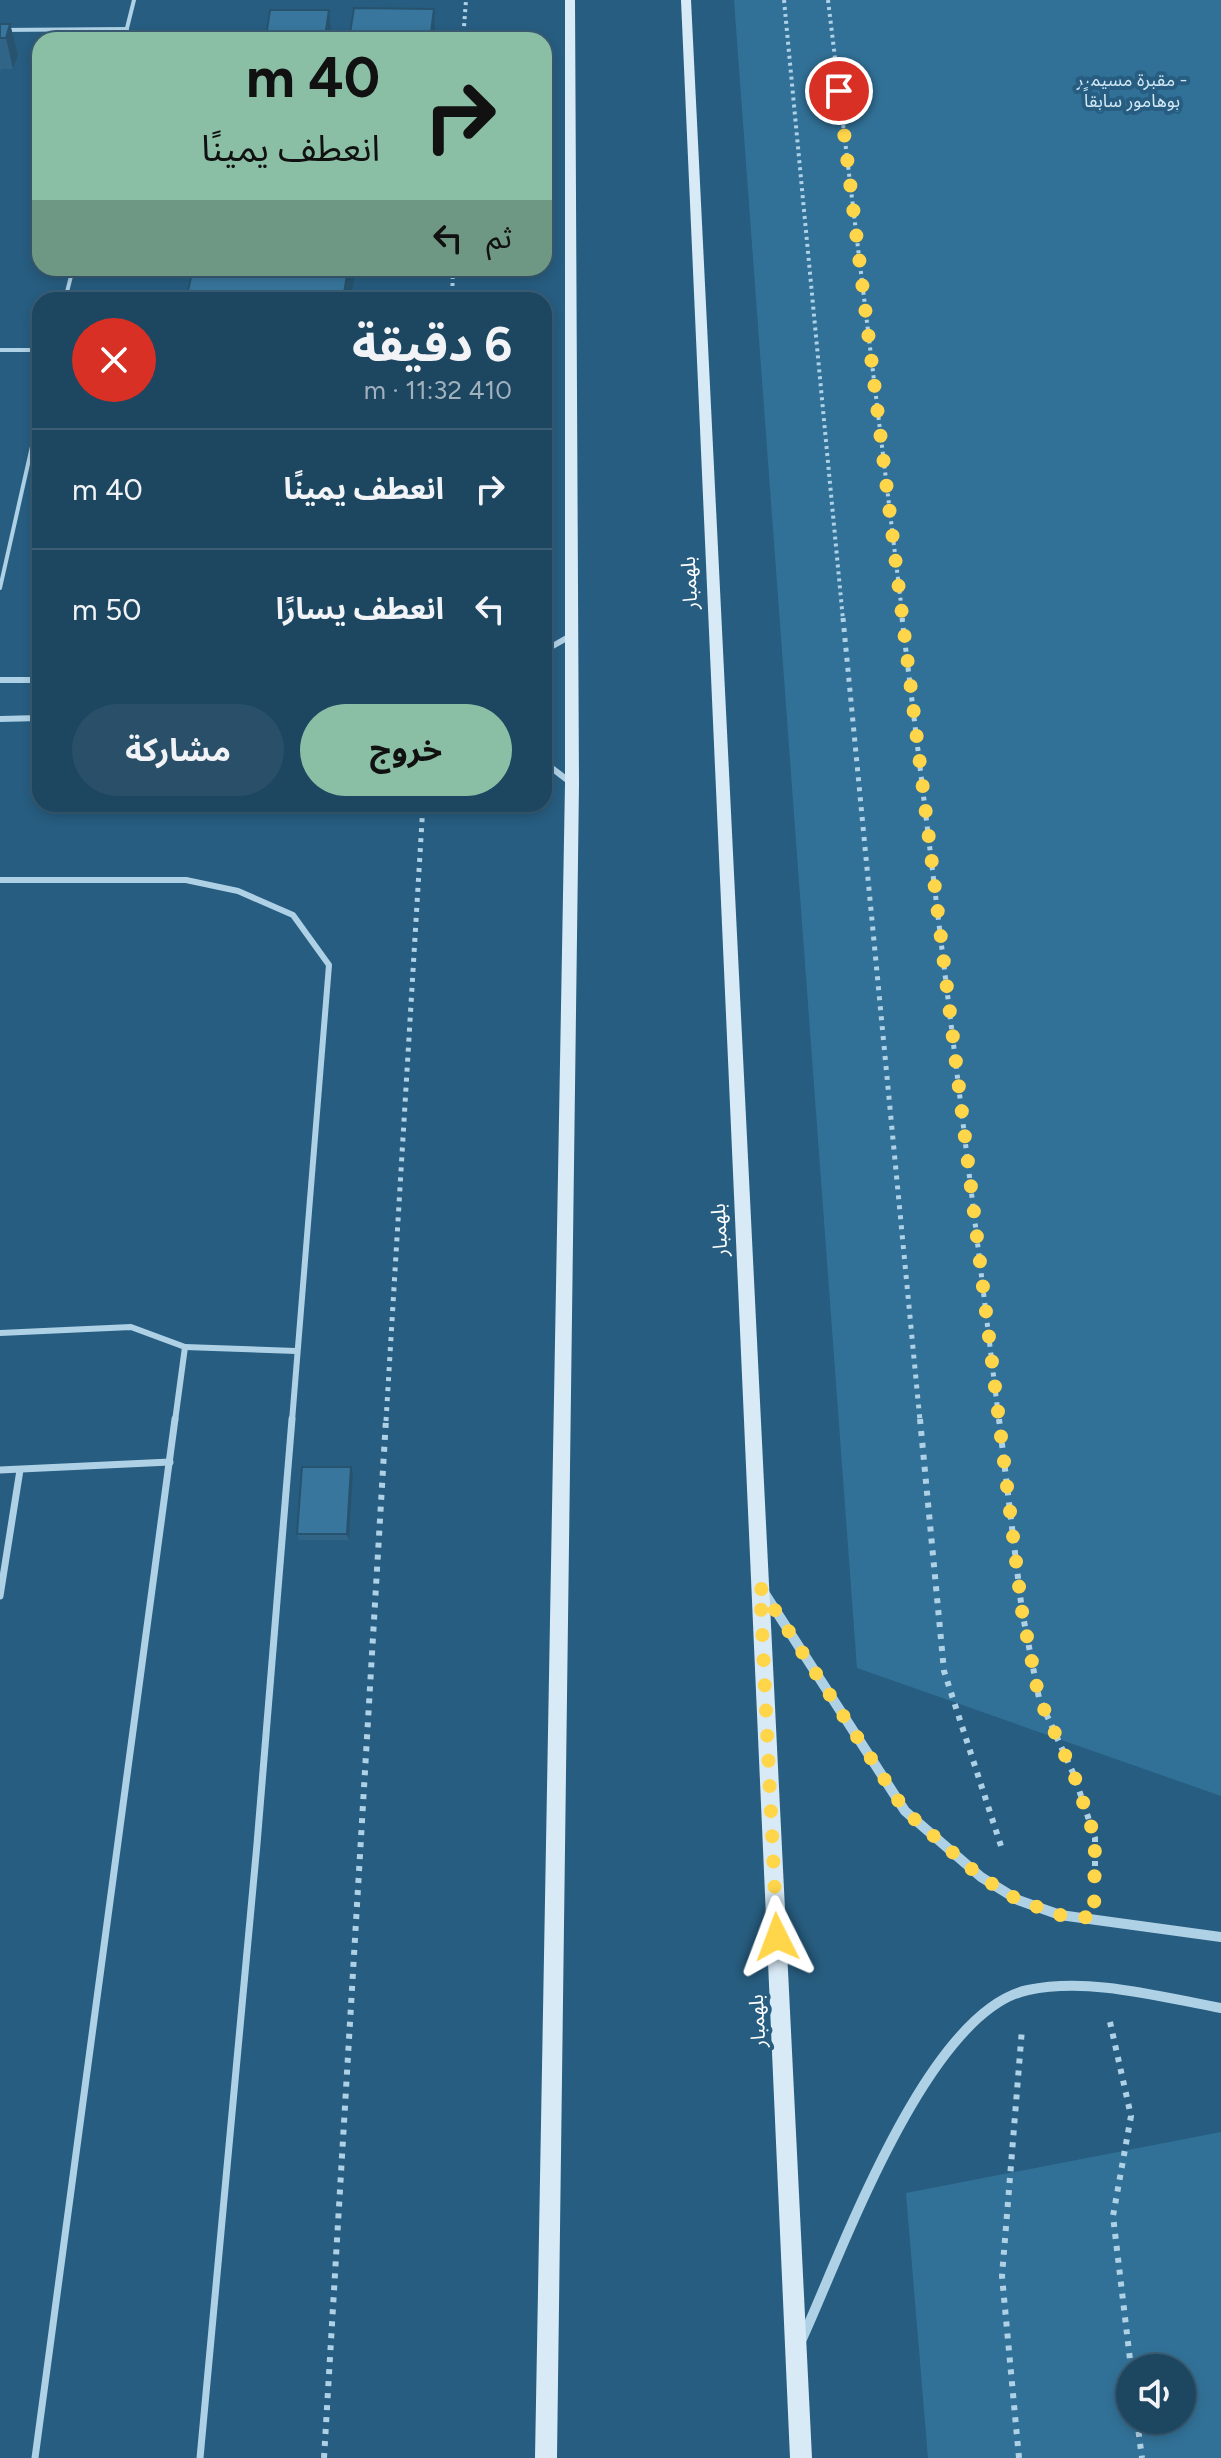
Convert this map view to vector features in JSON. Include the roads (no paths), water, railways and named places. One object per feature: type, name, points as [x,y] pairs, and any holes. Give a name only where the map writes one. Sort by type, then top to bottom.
[{"type":"street","points":[[546,2458],[572,784],[570,0]]},
{"type":"street","name":"بلهمبار","points":[[685,1],[801,2458]]},
{"type":"street","points":[[760,1587],[905,1811],[981,1877],[1018,1900],[1060,1915],[1221,1937]]},
{"type":"street","points":[[797,2351],[895,2139],[944,2053],[986,2011],[1026,1990],[1103,1988],[1221,2008]]},
{"type":"lane","points":[[126,32],[134,0]]},
{"type":"lane","points":[[0,30],[127,29]]},
{"type":"lane","points":[[0,350],[32,350]]},
{"type":"lane","points":[[0,588],[32,446]]},
{"type":"lane","points":[[552,646],[572,635]]},
{"type":"lane","points":[[0,680],[32,680]]},
{"type":"lane","points":[[0,719],[32,718]]},
{"type":"lane","points":[[552,768],[572,784]]},
{"type":"lane","points":[[0,880],[186,880],[238,891],[293,915],[329,965],[257,1844],[200,2458]]},
{"type":"lane","points":[[0,1333],[131,1327],[185,1347],[296,1351]]},
{"type":"lane","points":[[35,2458],[185,1347]]},
{"type":"lane","points":[[0,1470],[170,1462]]},
{"type":"lane","points":[[0,1596],[20,1470]]},
{"type":"park label","name":"مقبرة مسيمير - بوهامور سابقاً","points":[[1132,90]]}]
